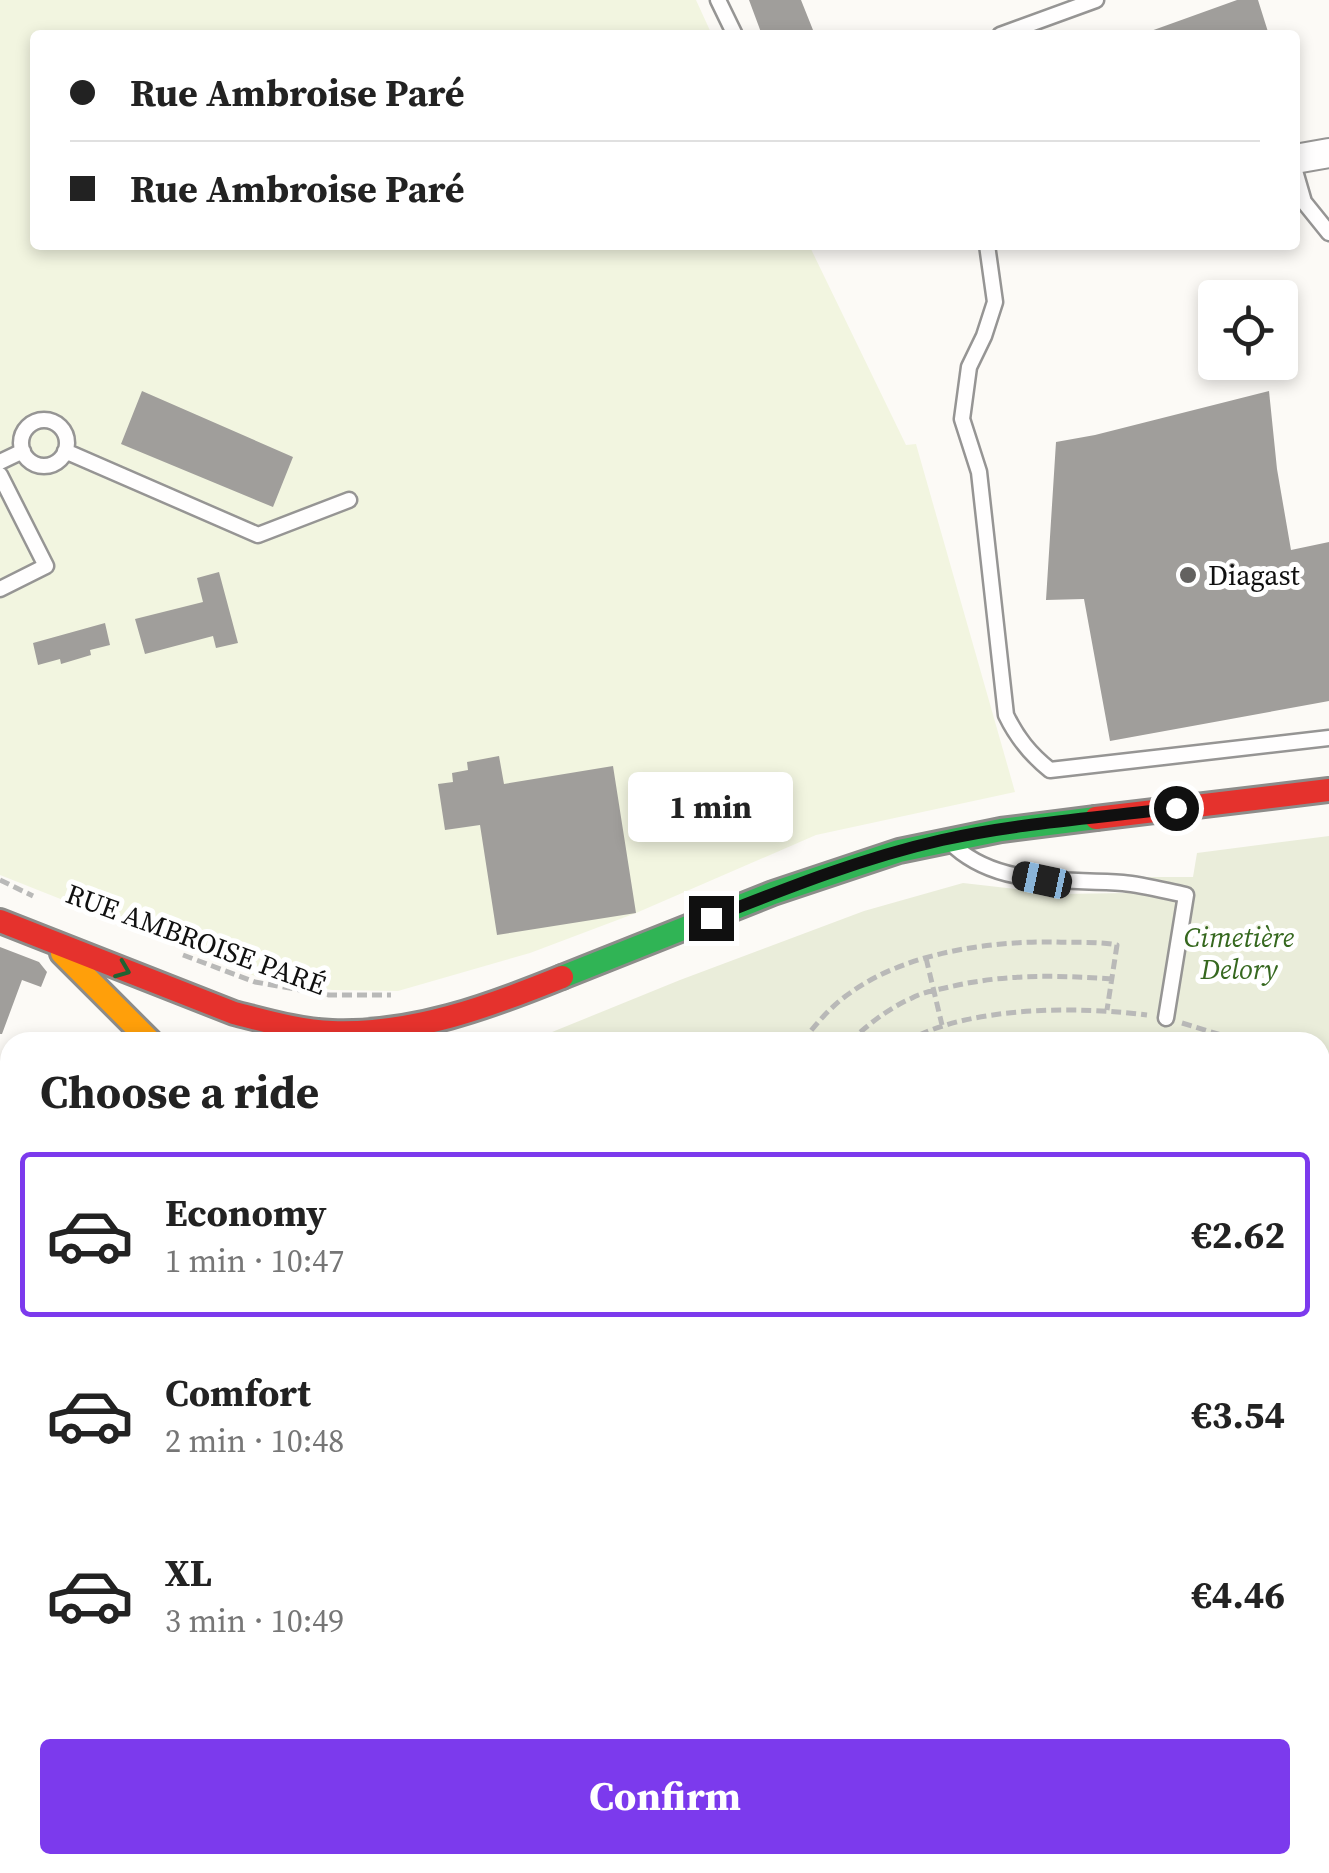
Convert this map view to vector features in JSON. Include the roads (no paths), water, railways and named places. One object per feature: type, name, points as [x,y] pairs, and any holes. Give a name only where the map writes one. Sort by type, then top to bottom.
[{"type":"street","points":[[1300,158],[1329,152]]},
{"type":"street","name":"RUE AMBROISE PARÉ","points":[[1,900],[218,986],[302,1029],[396,1030],[512,998],[828,873],[899,851],[1000,830],[1329,790]]},
{"type":"street","name":"RUE AMBROISE PARÉ","points":[[1,900],[49,940],[234,1012],[261,1010]]},
{"type":"street","points":[[49,940],[141,1032]]},
{"type":"street","points":[[245,1032],[261,1010]]},
{"type":"lane","points":[[718,0],[732,30]]},
{"type":"lane","points":[[1014,30],[1096,0]]},
{"type":"lane","points":[[1300,188],[1304,202],[1329,233]]},
{"type":"lane","points":[[988,250],[995,302],[969,367],[962,418],[979,472],[1003,698],[1015,734],[1031,755],[1050,770],[1329,738]]},
{"type":"lane","points":[[42,420],[56,423],[67,444],[65,451],[56,462],[42,466],[28,460],[23,451],[23,433],[27,426],[42,420]]},
{"type":"lane","points":[[0,462],[23,451]]},
{"type":"lane","points":[[65,451],[258,535],[348,500]]},
{"type":"lane","points":[[0,475],[46,566],[0,588]]},
{"type":"lane","points":[[946,840],[966,856],[999,871],[1042,880],[1126,883],[1186,895],[1166,1018]]},
{"type":"place","name":"Diagast","points":[[1188,575]]},
{"type":"park label","name":"Cimetière Delory","points":[[1239,953]]}]
